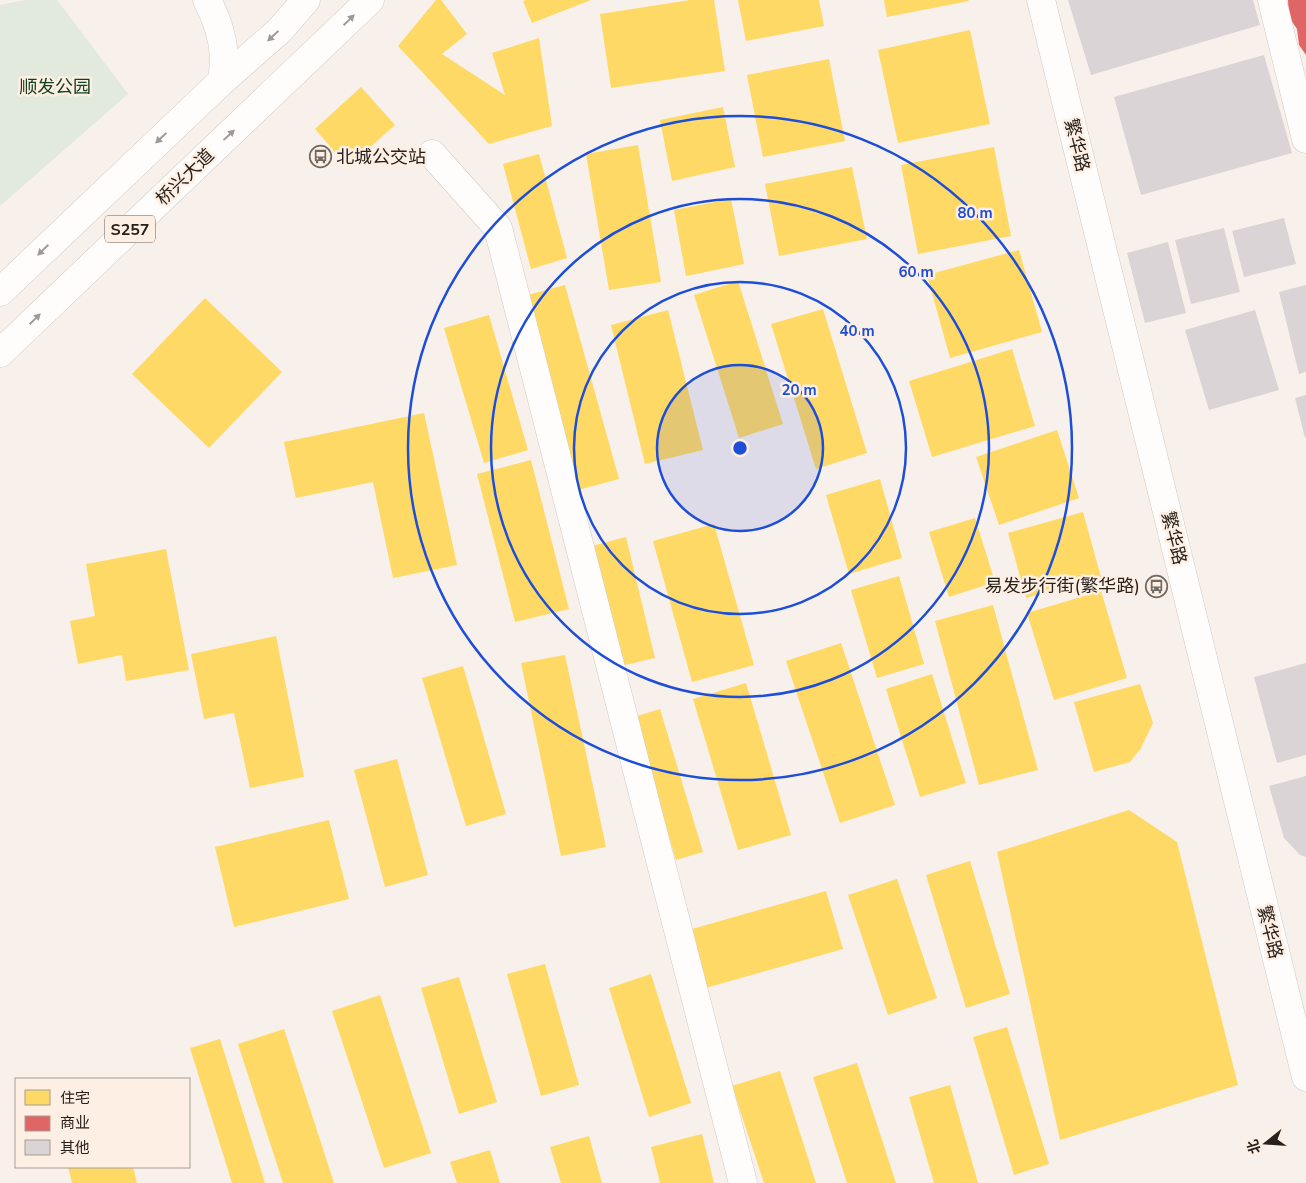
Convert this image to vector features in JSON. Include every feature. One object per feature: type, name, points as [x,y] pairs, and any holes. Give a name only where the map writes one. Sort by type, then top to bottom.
[{"type":"street","points":[[207,0],[212,8],[220,33],[224,58],[222,81]]},
{"type":"street","name":"S257","points":[[0,292],[222,81],[278,31],[306,0]]},
{"type":"street","name":"桥兴大道","points":[[0,353],[370,0]]},
{"type":"street","name":"繁华路","points":[[1041,0],[1306,1077]]},
{"type":"street","points":[[1272,0],[1306,139]]},
{"type":"street","points":[[432,154],[498,228],[743,1183]]},
{"type":"green space","name":"顺发公园","points":[[25,0],[57,0],[128,94],[0,206],[0,5]]},
{"type":"building: 住宅","points":[[436,0],[441,0],[467,34],[442,54],[505,95],[492,53],[539,38],[552,126],[489,144],[398,46]]},
{"type":"building: 住宅","points":[[591,0],[532,23],[523,1]]},
{"type":"building: 住宅","points":[[690,0],[714,0],[725,71],[611,88],[600,14]]},
{"type":"building: 住宅","points":[[738,0],[819,0],[824,26],[746,41]]},
{"type":"building: 住宅","points":[[884,0],[968,0],[969,1],[887,17]]},
{"type":"building: 住宅","points":[[970,30],[990,124],[898,143],[878,50]]},
{"type":"building: 住宅","points":[[829,59],[845,141],[763,157],[747,75]]},
{"type":"building: 住宅","points":[[361,87],[395,125],[348,167],[315,129]]},
{"type":"building: 住宅","points":[[723,107],[735,167],[672,181],[660,120]]},
{"type":"building: 住宅","points":[[638,145],[661,282],[609,290],[586,154]]},
{"type":"building: 住宅","points":[[994,147],[1011,236],[918,254],[901,165]]},
{"type":"building: 住宅","points":[[539,154],[567,258],[531,269],[503,164]]},
{"type":"building: 住宅","points":[[852,167],[867,239],[779,256],[765,184]]},
{"type":"building: 住宅","points":[[731,199],[744,264],[686,276],[674,210]]},
{"type":"building: 住宅","points":[[1019,250],[1042,332],[950,358],[927,275]]},
{"type":"building: 住宅","points":[[738,281],[783,424],[739,438],[694,295]]},
{"type":"building: 住宅","points":[[565,285],[619,479],[578,490],[524,296]]},
{"type":"building: 住宅","points":[[205,298],[282,372],[209,448],[132,374]]},
{"type":"building: 住宅","points":[[823,309],[867,453],[816,469],[771,324]]},
{"type":"building: 住宅","points":[[668,310],[703,450],[645,464],[611,325]]},
{"type":"building: 住宅","points":[[489,315],[528,450],[484,463],[444,328]]},
{"type":"building: 住宅","points":[[1012,349],[1035,426],[932,457],[909,381]]},
{"type":"building: 住宅","points":[[424,413],[457,565],[393,578],[373,482],[296,498],[284,442]]},
{"type":"building: 住宅","points":[[1057,430],[1079,498],[999,525],[976,457]]},
{"type":"building: 住宅","points":[[531,460],[569,609],[515,622],[477,474]]},
{"type":"building: 住宅","points":[[880,479],[902,558],[849,574],[826,495]]},
{"type":"building: 住宅","points":[[1083,512],[1101,577],[1026,598],[1008,533]]},
{"type":"building: 住宅","points":[[975,518],[995,582],[949,597],[929,532]]},
{"type":"building: 住宅","points":[[714,524],[754,665],[692,682],[653,541]]},
{"type":"building: 住宅","points":[[626,537],[655,658],[621,666],[592,546]]},
{"type":"building: 住宅","points":[[166,549],[189,670],[126,681],[122,655],[78,664],[70,621],[95,616],[86,564]]},
{"type":"building: 住宅","points":[[899,576],[924,664],[877,678],[851,590]]},
{"type":"building: 住宅","points":[[1101,591],[1127,678],[1054,700],[1027,613]]},
{"type":"building: 住宅","points":[[993,605],[1038,770],[979,785],[935,621]]},
{"type":"building: 住宅","points":[[276,636],[304,777],[250,788],[234,713],[204,719],[191,654]]},
{"type":"building: 住宅","points":[[841,643],[895,805],[840,823],[786,661]]},
{"type":"building: 住宅","points":[[565,655],[606,847],[561,856],[521,663]]},
{"type":"building: 住宅","points":[[463,666],[506,814],[466,826],[422,678]]},
{"type":"building: 住宅","points":[[932,674],[966,783],[920,797],[886,689]]},
{"type":"building: 住宅","points":[[746,683],[791,835],[738,850],[693,699]]},
{"type":"building: 住宅","points":[[1140,684],[1153,723],[1141,748],[1130,762],[1094,772],[1074,702]]},
{"type":"building: 住宅","points":[[660,709],[703,852],[676,860],[634,717]]},
{"type":"building: 住宅","points":[[397,759],[428,875],[385,887],[354,770]]},
{"type":"building: 住宅","points":[[1129,810],[1177,842],[1238,1085],[1060,1140],[997,852]]},
{"type":"building: 住宅","points":[[329,820],[349,899],[234,927],[215,847]]},
{"type":"building: 住宅","points":[[970,861],[1010,994],[966,1008],[926,875]]},
{"type":"building: 住宅","points":[[897,879],[937,998],[888,1015],[848,895]]},
{"type":"building: 住宅","points":[[826,891],[843,949],[702,989],[685,931]]},
{"type":"building: 住宅","points":[[545,964],[579,1085],[541,1096],[507,974]]},
{"type":"building: 住宅","points":[[651,974],[691,1103],[649,1117],[609,988]]},
{"type":"building: 住宅","points":[[459,977],[497,1102],[459,1114],[421,988]]},
{"type":"building: 住宅","points":[[380,995],[431,1153],[384,1168],[332,1011]]},
{"type":"building: 住宅","points":[[1007,1027],[1049,1164],[1014,1175],[973,1037]]},
{"type":"building: 住宅","points":[[284,1029],[334,1183],[283,1183],[238,1044]]},
{"type":"building: 住宅","points":[[220,1039],[265,1183],[232,1183],[190,1048]]},
{"type":"building: 住宅","points":[[857,1063],[896,1183],[847,1183],[813,1077]]},
{"type":"building: 住宅","points":[[780,1071],[816,1183],[764,1183],[732,1086]]},
{"type":"building: 住宅","points":[[950,1085],[978,1183],[934,1183],[909,1097]]},
{"type":"building: 住宅","points":[[702,1134],[714,1183],[660,1183],[651,1147]]},
{"type":"building: 住宅","points":[[589,1136],[602,1183],[561,1183],[550,1147]]},
{"type":"building: 住宅","points":[[490,1150],[500,1183],[457,1183],[450,1162]]},
{"type":"building: 住宅","points":[[68,1168],[133,1168],[137,1183],[72,1183]]},
{"type":"building: 商业","points":[[1288,0],[1306,0],[1306,55],[1299,45],[1297,29],[1289,17]]},
{"type":"building: 其他","points":[[1068,0],[1253,0],[1260,25],[1091,75]]},
{"type":"building: 其他","points":[[1264,55],[1292,153],[1141,195],[1114,97]]},
{"type":"building: 其他","points":[[1284,218],[1296,264],[1244,277],[1232,231]]},
{"type":"building: 其他","points":[[1224,228],[1240,292],[1191,304],[1175,240]]},
{"type":"building: 其他","points":[[1168,242],[1186,313],[1145,323],[1127,253]]},
{"type":"building: 其他","points":[[1306,285],[1306,372],[1299,374],[1279,292]]},
{"type":"building: 其他","points":[[1255,310],[1279,390],[1209,410],[1185,330]]},
{"type":"building: 其他","points":[[1306,395],[1306,438],[1305,438],[1295,398]]},
{"type":"building: 其他","points":[[1306,663],[1306,755],[1277,763],[1254,677]]},
{"type":"building: 其他","points":[[1306,776],[1306,857],[1300,855],[1284,838],[1269,786]]},
{"type":"place","name":"北城公交站","points":[[320,157]]},
{"type":"place","name":"易发步行街(繁华路)","points":[[1156,586]]}]
